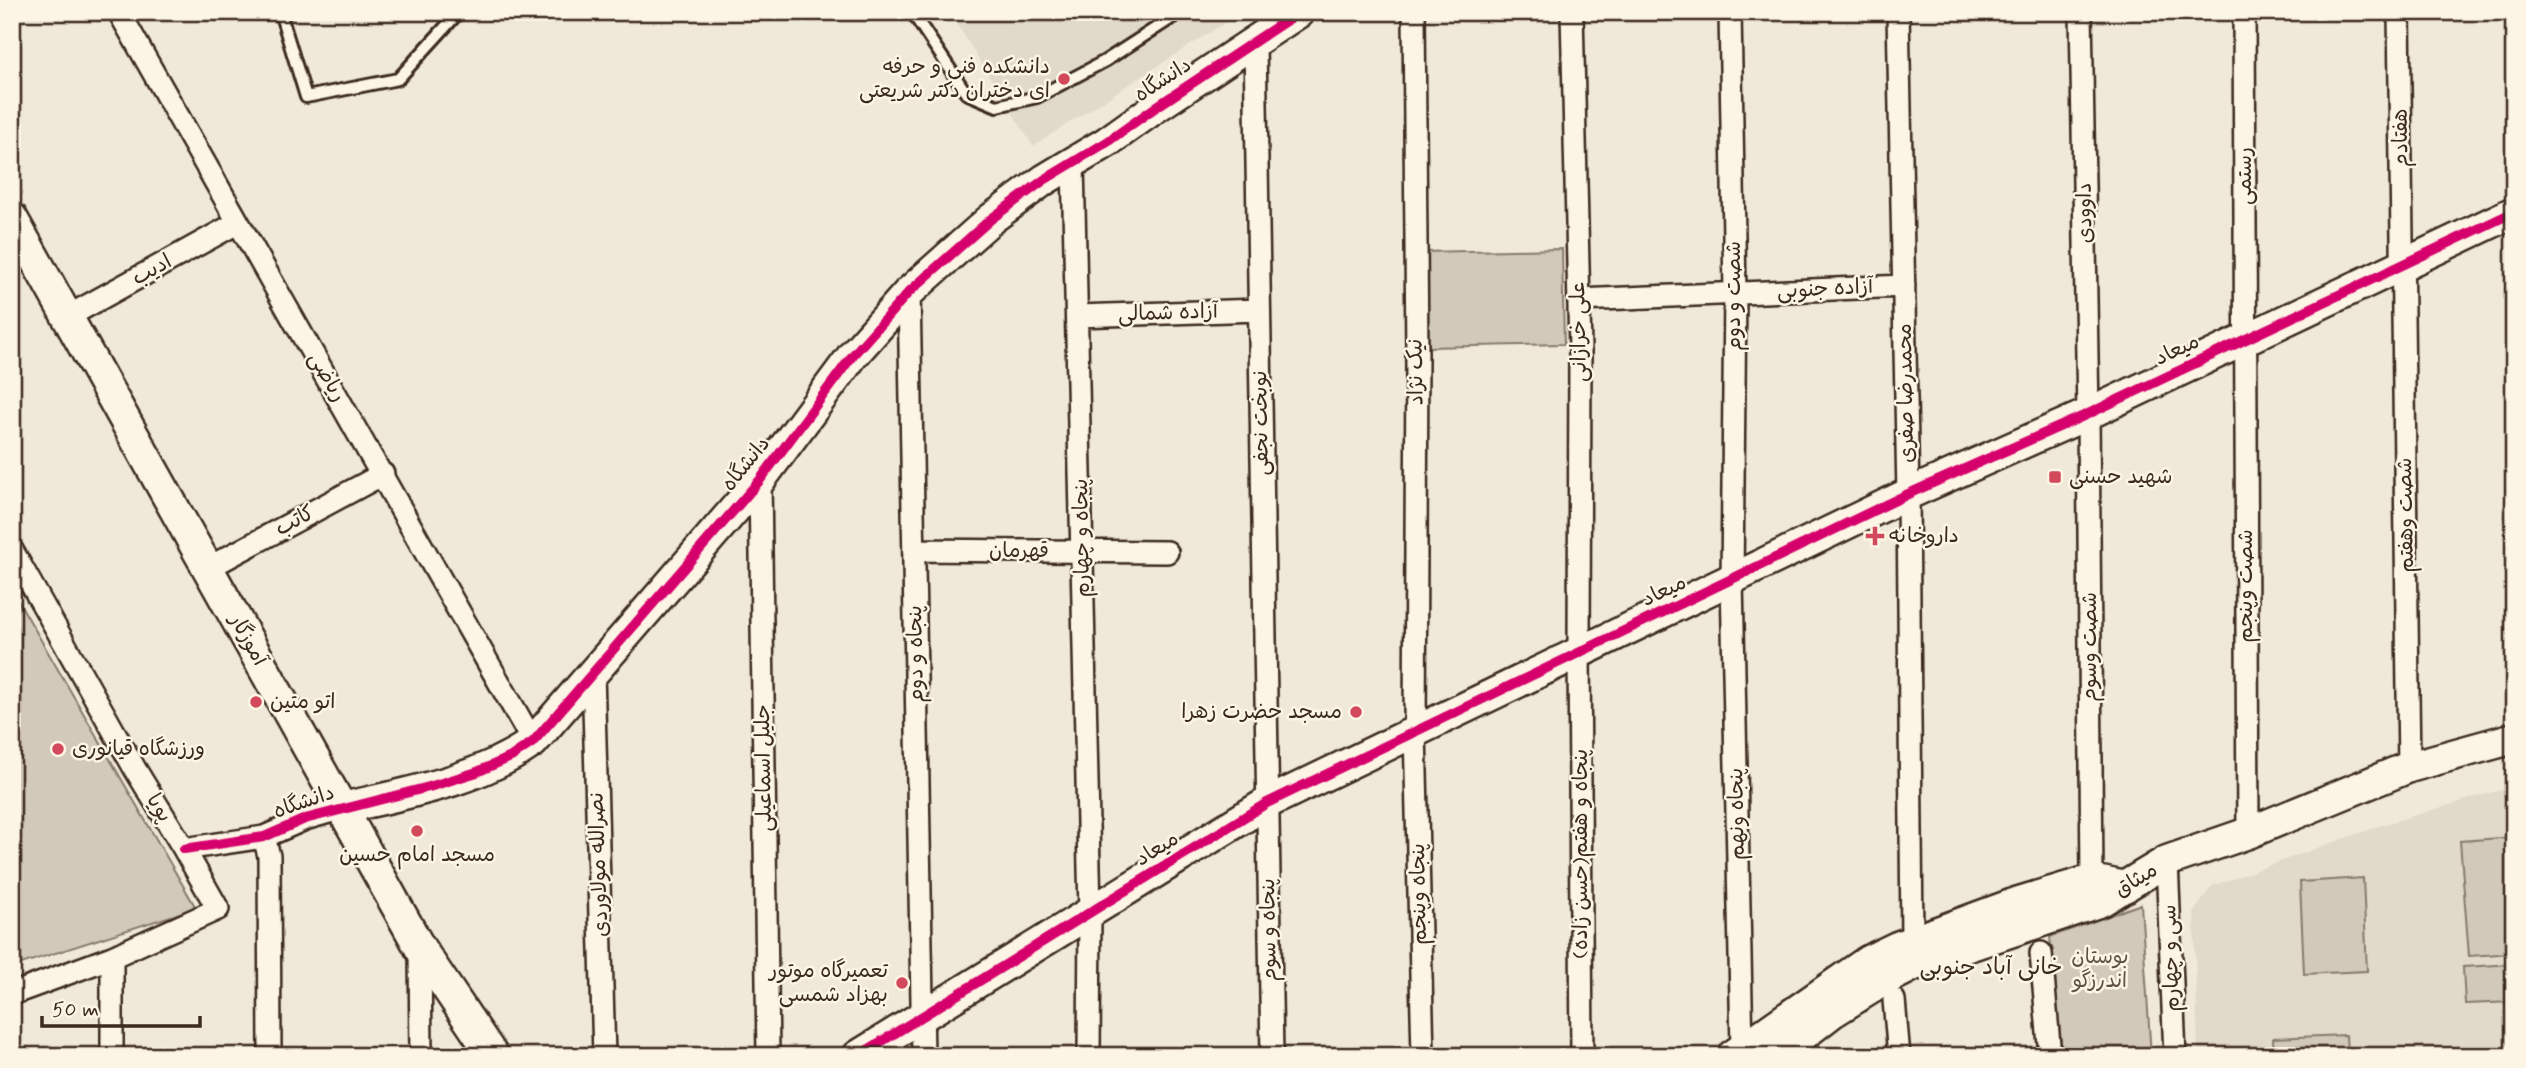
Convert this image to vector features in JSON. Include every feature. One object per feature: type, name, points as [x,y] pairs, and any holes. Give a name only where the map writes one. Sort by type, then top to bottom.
[{"type":"street","name":"ریاضی","points":[[119,12],[533,742]]},
{"type":"street","name":"دانشگاه","points":[[184,849],[264,836],[305,819],[429,787],[477,772],[511,757],[533,742],[761,480],[853,355],[909,292],[991,219],[1299,12]]},
{"type":"street","name":"نیک نژاد","points":[[1414,12],[1417,356],[1415,732]]},
{"type":"street","name":"علی خرازانی","points":[[1572,12],[1579,300],[1579,652]]},
{"type":"street","name":"شصت و دوم","points":[[1730,12],[1735,293],[1732,580]]},
{"type":"street","name":"محمدرضا صفری","points":[[1898,12],[1915,952]]},
{"type":"street","name":"داوودی","points":[[2081,12],[2088,414]]},
{"type":"street","name":"رستمی","points":[[2244,12],[2245,339]]},
{"type":"street","name":"هفتادم","points":[[2399,12],[2403,264]]},
{"type":"street","name":"نوبخت نجفی","points":[[1255,43],[1267,803]]},
{"type":"street","name":"پنجاه و چهارم","points":[[1073,163],[1090,912],[1089,1056]]},
{"type":"street","name":"میعاد","points":[[858,1056],[1267,803],[1908,494],[2088,414],[2514,212]]},
{"type":"street","name":"آموزگار","points":[[12,218],[421,948],[493,1056]]},
{"type":"street","name":"ادیب","points":[[68,317],[237,223]]},
{"type":"street","name":"شصت وهفتم","points":[[2403,264],[2409,767]]},
{"type":"street","name":"آزاده جنوبی","points":[[1579,300],[1904,286]]},
{"type":"street","name":"پنجاه و دوم","points":[[909,292],[923,1056]]},
{"type":"street","name":"آزاده شمالی","points":[[1077,316],[1259,310]]},
{"type":"street","name":"شصت وپنجم","points":[[2245,339],[2248,832]]},
{"type":"street","name":"شصت وسوم","points":[[2088,414],[2092,880]]},
{"type":"street","name":"کاتب","points":[[208,568],[383,474]]},
{"type":"street","name":"جلیل اسماعیلی","points":[[761,480],[768,1056]]},
{"type":"street","name":"پویا","points":[[12,550],[135,769],[218,909],[112,957],[12,994]]},
{"type":"street","name":"قهرمان","points":[[914,550],[1167,552]]},
{"type":"street","name":"پنجاه ونهم","points":[[1732,580],[1737,1052]]},
{"type":"street","name":"(حسن زاده)پنجاه و هفتم","points":[[1579,652],[1582,1056]]},
{"type":"street","name":"نصرالله مولاوردی","points":[[593,672],[604,1056]]},
{"type":"street","name":"پنجاه وپنجم","points":[[1415,732],[1423,1056]]},
{"type":"street","name":"میثاق","points":[[1737,1052],[1868,961],[1915,952],[2101,901],[2167,861],[2248,832],[2409,767],[2514,738]]},
{"type":"street","name":"پنجاه و سوم","points":[[1267,803],[1272,1056]]},
{"type":"street","points":[[264,836],[269,856],[270,1056]]},
{"type":"street","name":"سی و چهارم","points":[[2167,861],[2175,1056]]},
{"type":"street","name":"میثاق","points":[[1776,1056],[1833,1013],[1881,982],[1915,952],[2020,902],[2092,880]]},
{"type":"street","points":[[2092,880],[2125,887]]},
{"type":"street","points":[[421,948],[421,1056]]},
{"type":"street","points":[[2041,953],[2050,1056]]},
{"type":"street","points":[[112,957],[112,1056]]},
{"type":"street","points":[[1894,1000],[1899,1056]]},
{"type":"lane","points":[[280,12],[306,97],[398,79],[459,12]]},
{"type":"lane","points":[[912,12],[966,93],[997,106],[1037,97],[1105,61],[1181,12]]},
{"type":"shaded area","name":"دانشکده فنی و حرفه ای دختران دکتر شریعتی","points":[[949,12],[1242,12],[1033,146]]},
{"type":"shaded area","points":[[2514,786],[2514,1056],[2198,1056],[2194,912],[2212,886],[2382,825]]},
{"type":"green space","points":[[1562,249],[1564,344],[1426,347],[1423,252]]},
{"type":"green space","name":"ورزشگاه قیانوری","points":[[12,590],[196,908],[12,967]]},
{"type":"green space","points":[[2514,837],[2514,953],[2469,956],[2460,841]]},
{"type":"green space","points":[[2363,878],[2367,971],[2304,974],[2300,882]]},
{"type":"green space","name":"بوستان اندرزگو","points":[[2141,904],[2151,1056],[2062,1056],[2050,937]]},
{"type":"green space","points":[[2514,964],[2514,1002],[2465,1004],[2463,967]]},
{"type":"green space","points":[[2346,1035],[2347,1056],[2274,1056],[2273,1038]]},
{"type":"cycle path","points":[[184,849],[264,837],[305,819],[429,787],[477,772],[511,757],[533,742],[760,480],[853,355],[909,292],[991,219],[1044,180],[1107,142],[1299,12]]},
{"type":"cycle path","points":[[858,1056],[1267,803],[1908,494],[2088,414],[2514,212]]},
{"type":"place","name":"دانشکده فنی و حرفه ای دختران دکتر شریعتی","points":[[1064,79]]},
{"type":"place","name":"شهید حسنی","points":[[2055,477]]},
{"type":"place","name":"داروخانه","points":[[1875,536]]},
{"type":"place","name":"اتو متین","points":[[256,702]]},
{"type":"place","name":"مسجد حضرت زهرا","points":[[1356,712]]},
{"type":"place","name":"ورزشگاه قیانوری","points":[[58,749]]},
{"type":"place","name":"مسجد امام حسین","points":[[417,831]]},
{"type":"place","name":"تعمیرگاه موتور بهزاد شمسی","points":[[902,983]]},
{"type":"district","name":"خانی آباد جنوبی","points":[[1991,968]]}]
